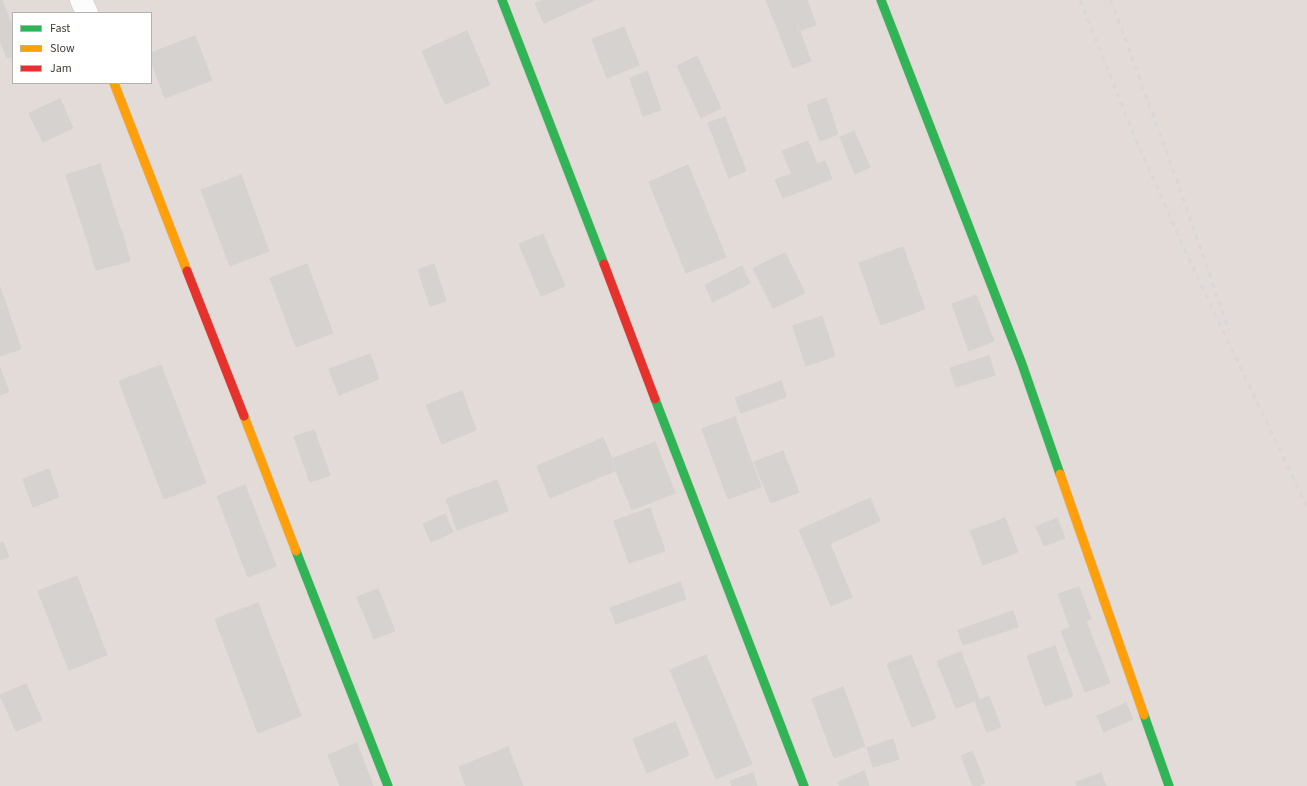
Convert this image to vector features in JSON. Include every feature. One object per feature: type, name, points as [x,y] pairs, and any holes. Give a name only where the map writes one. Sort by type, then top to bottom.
[{"type":"street","points":[[81,0],[86,12]]},
{"type":"street","points":[[502,0],[804,786]]},
{"type":"street","points":[[882,0],[1022,364],[1169,786]]},
{"type":"street","points":[[114,84],[388,786]]},
{"type":"shaded area","points":[[0,0],[1307,0],[1307,786],[0,786]]},
{"type":"building","points":[[0,0],[2,0],[12,25],[12,56],[7,58],[0,41]]},
{"type":"building","points":[[543,0],[595,0],[544,23],[535,3]]},
{"type":"building","points":[[766,0],[788,0],[811,61],[793,68]]},
{"type":"building","points":[[787,0],[807,0],[816,25],[798,31]]},
{"type":"building","points":[[624,27],[639,65],[607,78],[592,39]]},
{"type":"building","points":[[467,31],[490,85],[445,104],[422,51]]},
{"type":"building","points":[[195,36],[212,80],[165,98],[152,64],[152,53]]},
{"type":"building","points":[[697,56],[721,108],[701,118],[677,66]]},
{"type":"building","points":[[647,71],[661,110],[643,116],[630,78]]},
{"type":"building","points":[[826,98],[838,134],[820,141],[807,105]]},
{"type":"building","points":[[60,99],[73,128],[43,142],[29,113]]},
{"type":"building","points":[[725,117],[746,171],[729,178],[708,123]]},
{"type":"building","points":[[854,131],[870,167],[855,174],[840,137]]},
{"type":"building","points":[[808,141],[817,164],[792,174],[782,151]]},
{"type":"building","points":[[825,161],[832,179],[783,198],[775,180]]},
{"type":"building","points":[[100,164],[120,229],[87,240],[66,175]]},
{"type":"building","points":[[688,165],[726,257],[686,273],[649,182]]},
{"type":"building","points":[[241,175],[269,251],[230,266],[201,190]]},
{"type":"building","points":[[121,229],[130,261],[96,270],[87,239]]},
{"type":"building","points":[[543,234],[565,286],[541,296],[519,244]]},
{"type":"building","points":[[903,247],[925,309],[881,325],[859,263]]},
{"type":"building","points":[[785,253],[805,293],[773,308],[753,268]]},
{"type":"building","points":[[307,264],[333,333],[296,347],[270,278]]},
{"type":"building","points":[[434,264],[446,301],[430,306],[418,270]]},
{"type":"building","points":[[742,266],[750,283],[713,302],[705,285]]},
{"type":"building","points":[[0,287],[21,349],[0,356]]},
{"type":"building","points":[[976,295],[994,341],[969,351],[952,304]]},
{"type":"building","points":[[822,316],[835,356],[806,366],[793,326]]},
{"type":"building","points":[[370,354],[379,379],[339,395],[329,369]]},
{"type":"building","points":[[989,356],[995,375],[956,387],[950,368]]},
{"type":"building","points":[[161,365],[206,483],[164,499],[119,381]]},
{"type":"building","points":[[0,368],[9,392],[0,395]]},
{"type":"building","points":[[781,381],[786,397],[741,413],[735,398]]},
{"type":"building","points":[[462,391],[476,430],[442,444],[426,405]]},
{"type":"building","points":[[735,417],[761,487],[728,499],[702,429]]},
{"type":"building","points":[[314,430],[330,475],[310,482],[294,437]]},
{"type":"building","points":[[603,438],[617,470],[550,498],[537,466]]},
{"type":"building","points":[[655,442],[675,493],[632,510],[611,459]]},
{"type":"building","points":[[783,451],[799,492],[771,503],[754,462]]},
{"type":"building","points":[[49,469],[59,497],[33,507],[23,479]]},
{"type":"building","points":[[497,480],[508,511],[457,530],[446,499]]},
{"type":"building","points":[[245,485],[276,566],[248,577],[217,496]]},
{"type":"building","points":[[870,498],[880,521],[809,553],[799,530]]},
{"type":"building","points":[[650,508],[665,551],[629,563],[614,521]]},
{"type":"building","points":[[445,514],[453,532],[431,542],[423,524]]},
{"type":"building","points":[[1005,518],[1018,552],[983,565],[970,531]]},
{"type":"building","points":[[1057,518],[1065,538],[1044,546],[1036,527]]},
{"type":"building","points":[[3,542],[9,557],[0,560],[0,543]]},
{"type":"building","points":[[830,544],[852,597],[831,606],[809,552]]},
{"type":"building","points":[[77,576],[107,655],[69,670],[38,591]]},
{"type":"building","points":[[680,582],[686,599],[616,624],[610,608]]},
{"type":"building","points":[[1079,587],[1091,619],[1070,627],[1058,594]]},
{"type":"building","points":[[378,589],[395,631],[374,639],[357,597]]},
{"type":"building","points":[[258,603],[301,716],[258,733],[215,619]]},
{"type":"building","points":[[1013,611],[1018,627],[963,645],[958,630]]},
{"type":"building","points":[[1086,621],[1110,683],[1085,692],[1061,631]]},
{"type":"building","points":[[1055,646],[1073,696],[1045,706],[1027,656]]},
{"type":"building","points":[[961,652],[979,699],[956,708],[937,661]]},
{"type":"building","points":[[706,655],[752,764],[716,779],[670,670]]},
{"type":"building","points":[[911,655],[936,718],[912,727],[887,664]]},
{"type":"building","points":[[26,684],[42,720],[16,731],[0,695]]},
{"type":"building","points":[[843,687],[865,746],[834,758],[812,699]]},
{"type":"building","points":[[989,696],[1001,727],[987,732],[975,702]]},
{"type":"building","points":[[1126,703],[1133,719],[1104,732],[1097,716]]},
{"type":"building","points":[[675,722],[689,755],[647,773],[633,739]]},
{"type":"building","points":[[893,739],[899,759],[873,767],[867,748]]},
{"type":"building","points":[[357,743],[373,786],[340,786],[328,755]]},
{"type":"building","points":[[508,747],[523,786],[466,786],[459,767]]},
{"type":"building","points":[[972,751],[985,783],[978,786],[973,786],[961,756]]},
{"type":"building","points":[[864,771],[869,786],[840,786],[838,782]]},
{"type":"building","points":[[753,773],[757,786],[732,786],[730,781]]},
{"type":"building","points":[[1101,773],[1106,786],[1077,786],[1076,782]]},
{"type":"railway","points":[[1080,0],[1135,138],[1187,255],[1307,507]]},
{"type":"railway","points":[[1111,0],[1180,189],[1229,331]]},
{"type":"traffic: fast","points":[[502,0],[604,264]]},
{"type":"traffic: fast","points":[[881,0],[1022,364],[1060,474]]},
{"type":"traffic: fast","points":[[655,399],[804,786]]},
{"type":"traffic: fast","points":[[296,551],[388,786]]},
{"type":"traffic: fast","points":[[1144,715],[1169,786]]},
{"type":"traffic: slow","points":[[114,84],[187,271]]},
{"type":"traffic: slow","points":[[244,416],[296,551]]},
{"type":"traffic: slow","points":[[1060,474],[1144,715]]},
{"type":"traffic: jam","points":[[604,264],[655,399]]},
{"type":"traffic: jam","points":[[187,271],[244,416]]}]
